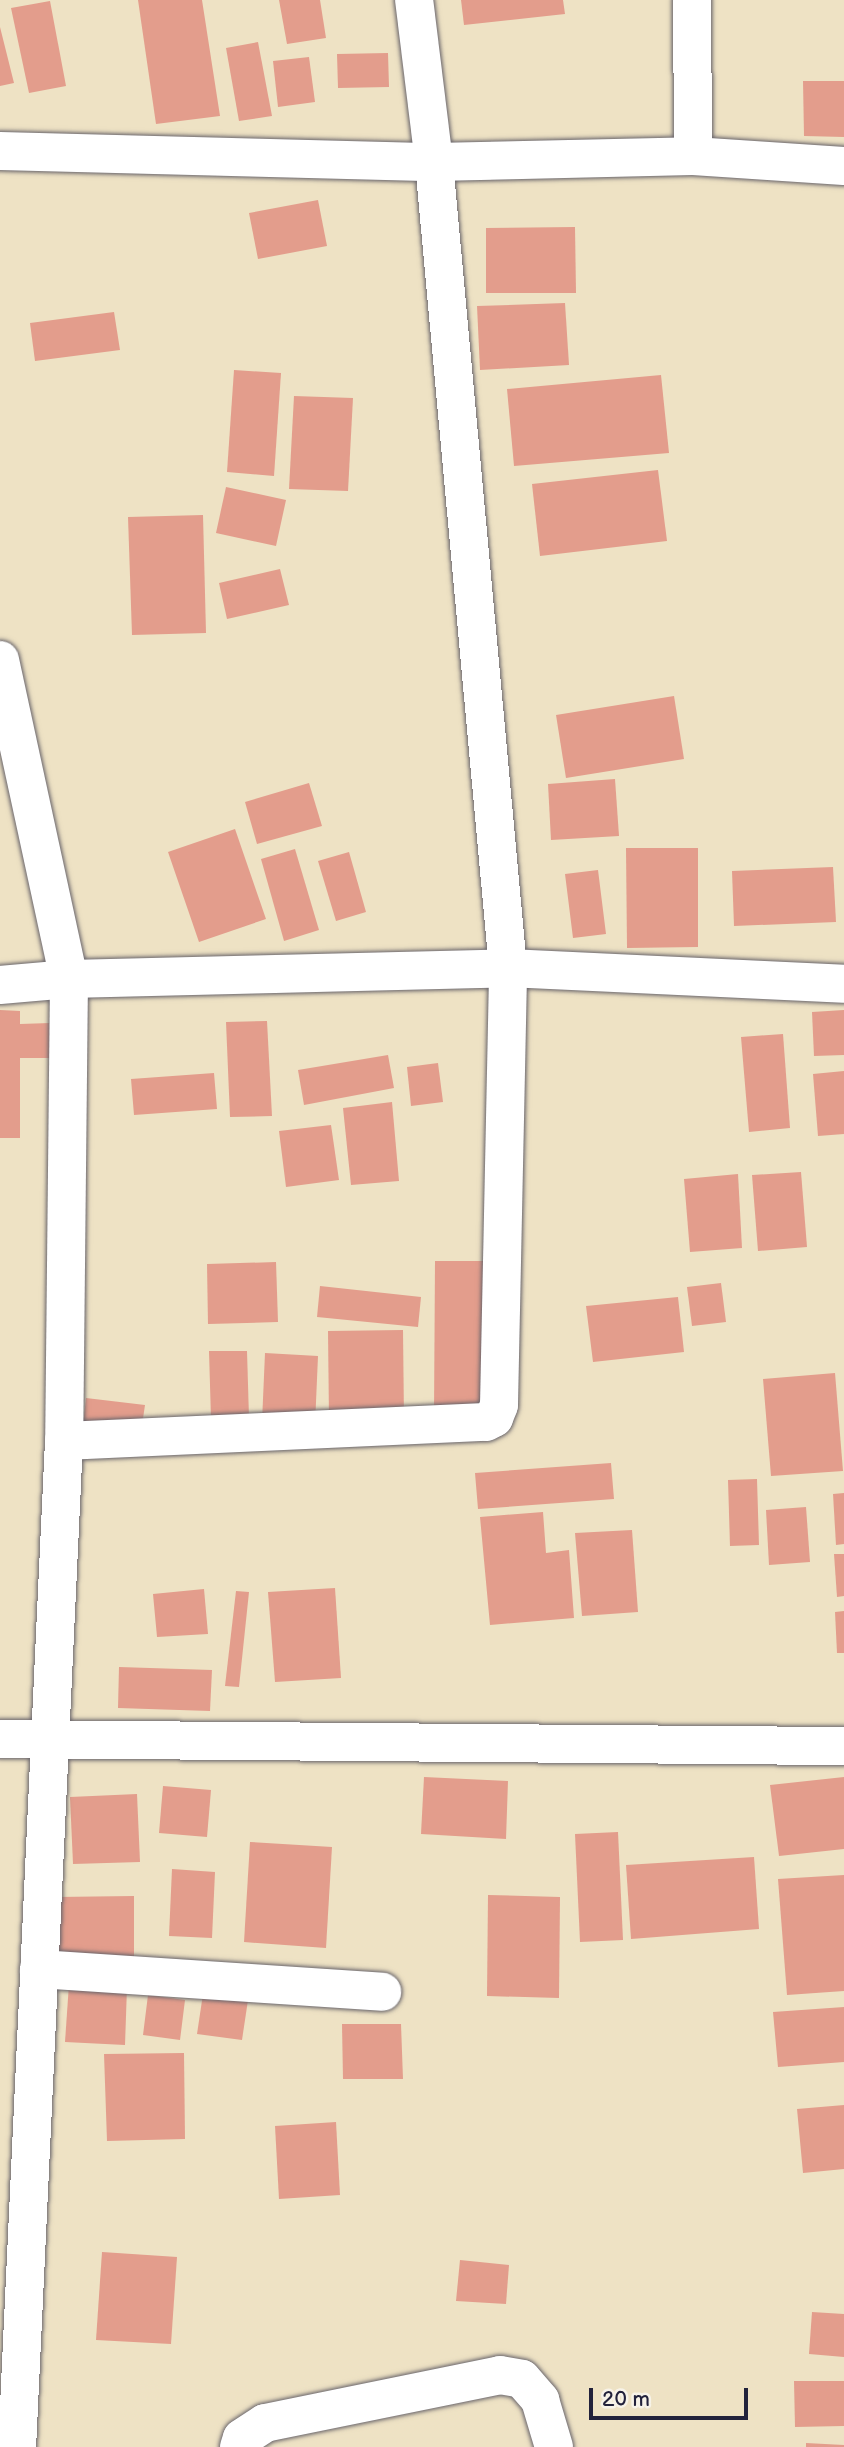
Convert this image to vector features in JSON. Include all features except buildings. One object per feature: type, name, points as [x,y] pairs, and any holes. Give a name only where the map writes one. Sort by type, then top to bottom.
[{"type":"street","points":[[64,1441],[486,1422],[494,1418],[499,1405],[508,968],[433,162],[414,0]]},
{"type":"street","points":[[692,0],[693,156]]},
{"type":"street","points":[[0,151],[433,162],[693,156],[844,166]]},
{"type":"street","points":[[0,660],[69,978],[64,1441],[38,1969],[16,2115],[17,2447]]},
{"type":"street","points":[[0,985],[69,978],[508,968],[844,984]]},
{"type":"street","points":[[0,1739],[844,1746]]},
{"type":"street","points":[[38,1969],[382,1992]]},
{"type":"street","points":[[239,2447],[242,2438],[265,2423],[500,2375],[522,2379],[540,2400],[554,2447]]}]
